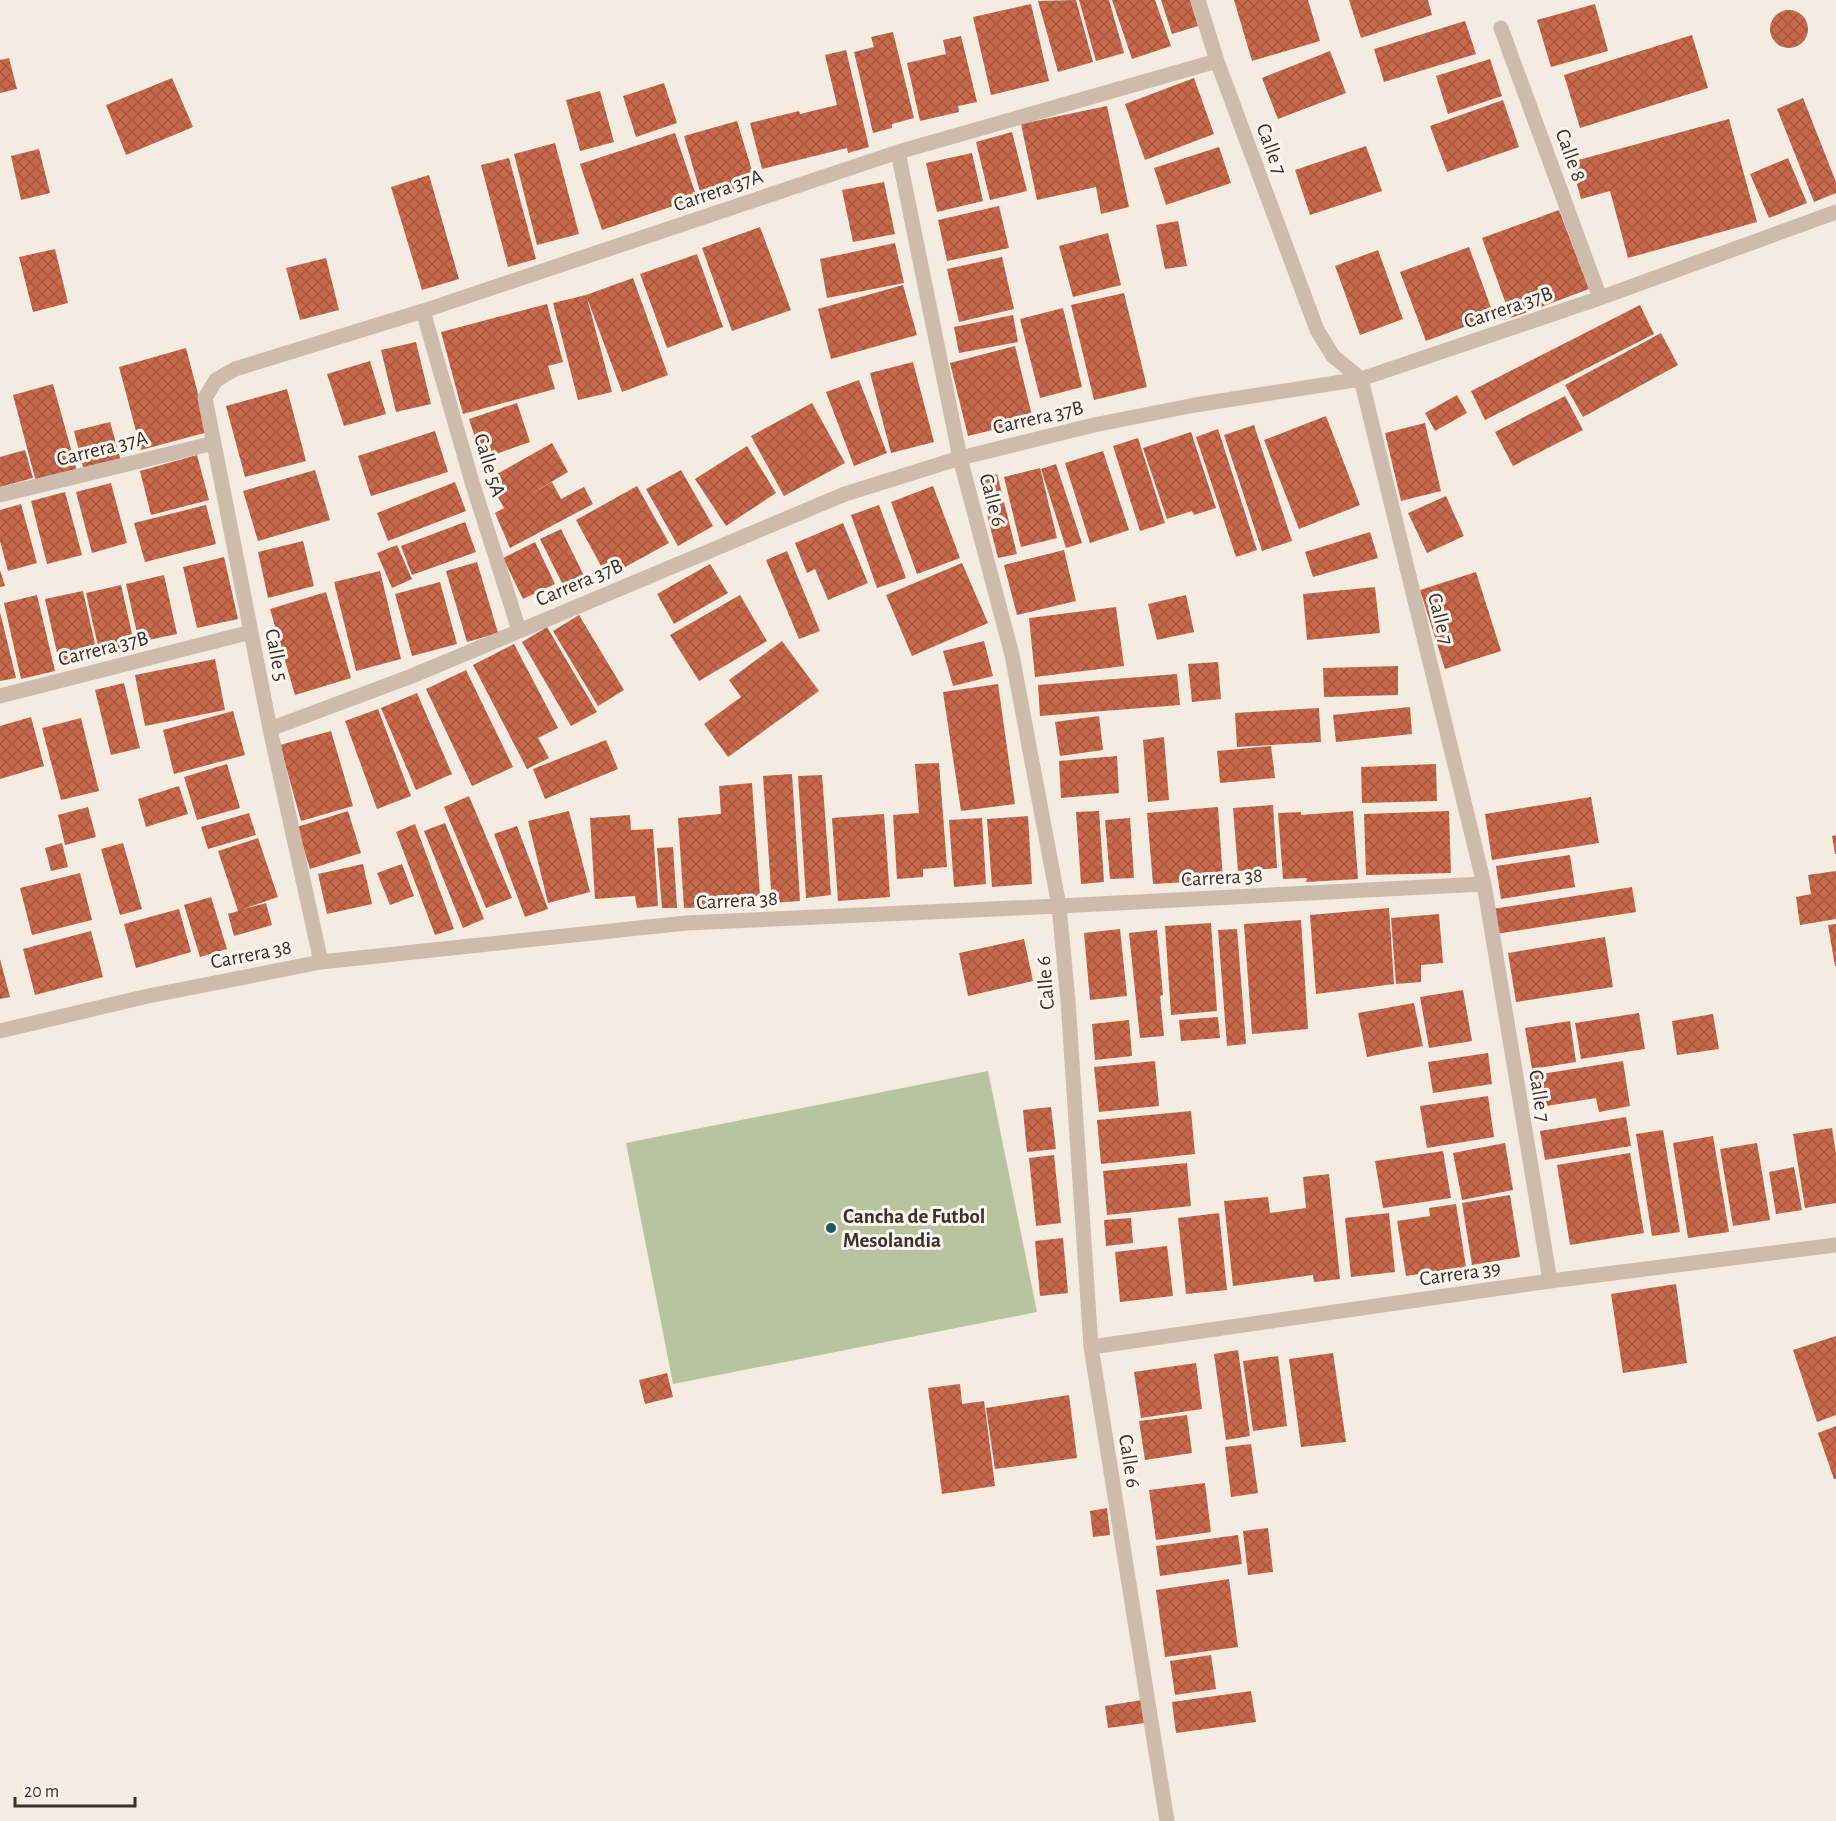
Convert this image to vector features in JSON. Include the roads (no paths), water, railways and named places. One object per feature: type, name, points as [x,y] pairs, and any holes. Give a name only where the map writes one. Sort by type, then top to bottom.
[{"type":"street","name":"Calle 7","points":[[1198,0],[1217,61],[1317,330],[1334,356],[1361,379],[1484,884],[1550,1281]]},
{"type":"street","name":"Calle 8","points":[[1501,28],[1600,298]]},
{"type":"street","name":"Carrera 37A","points":[[235,369],[423,311],[898,152],[1217,61]]},
{"type":"street","name":"Calle 6","points":[[898,152],[960,458],[1012,656],[1059,906],[1068,1001],[1090,1347],[1167,1821]]},
{"type":"street","name":"Carrera 37B","points":[[270,729],[402,680],[845,494],[960,458],[1094,425],[1195,405],[1361,379],[1600,298],[1836,212]]},
{"type":"street","name":"Calle 5A","points":[[423,311],[472,482],[519,630]]},
{"type":"street","name":"Calle 5","points":[[235,369],[216,380],[205,398],[270,729],[321,962]]},
{"type":"street","name":"Carrera 37A","points":[[0,495],[214,443]]},
{"type":"street","name":"Carrera 37B","points":[[0,696],[251,632]]},
{"type":"street","name":"Carrera 38","points":[[0,1031],[148,996],[321,962],[686,923],[1484,884]]},
{"type":"street","name":"Carrera 39","points":[[1090,1347],[1550,1281],[1836,1245]]},
{"type":"place","name":"Cancha de Futbol Mesolandia","points":[[831,1228]]}]
